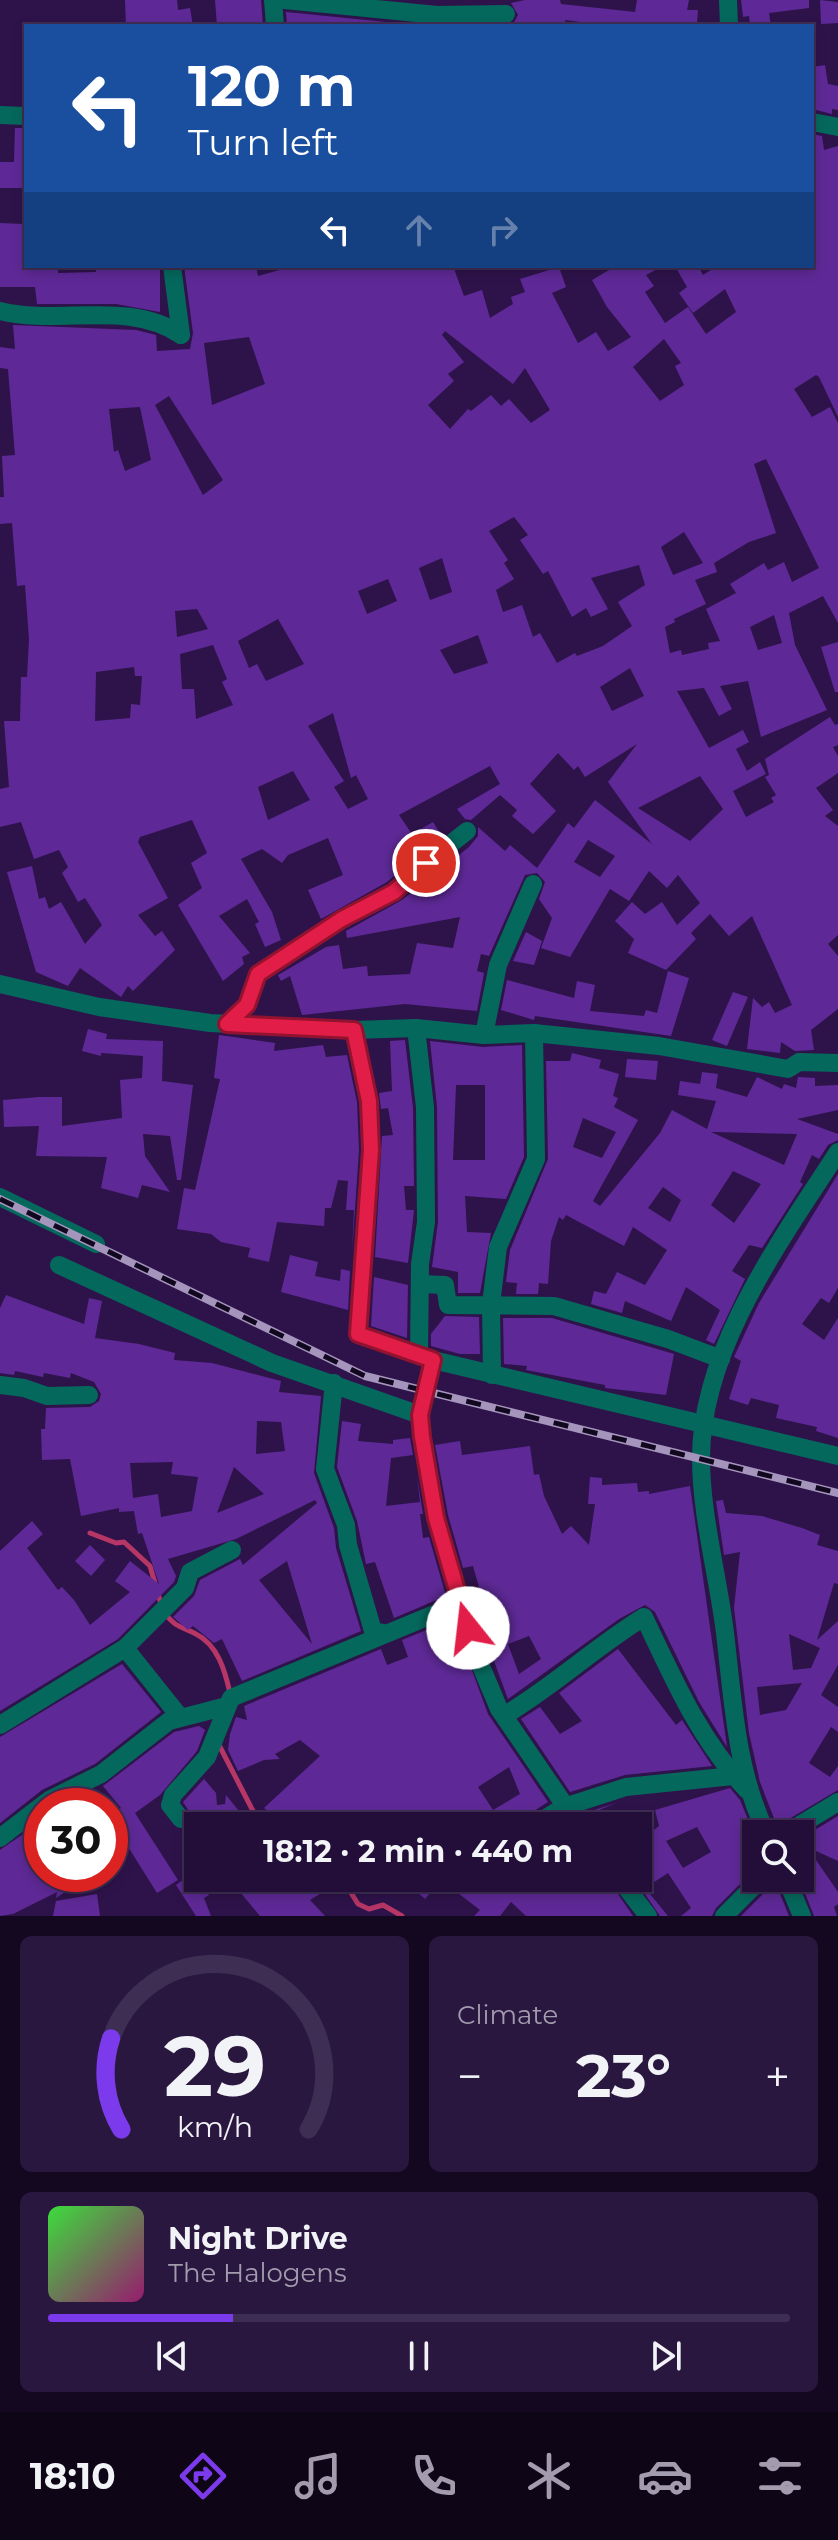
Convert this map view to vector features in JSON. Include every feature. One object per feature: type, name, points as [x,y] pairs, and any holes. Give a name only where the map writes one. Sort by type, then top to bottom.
[{"type":"street","points":[[273,0],[275,24]]},
{"type":"street","points":[[285,0],[437,15],[506,14]]},
{"type":"street","points":[[728,0],[729,24]]},
{"type":"street","points":[[0,115],[24,116]]},
{"type":"street","points":[[814,122],[838,127]]},
{"type":"street","points":[[0,311],[121,315],[149,320],[181,335],[172,268]]},
{"type":"street","points":[[227,1024],[247,1005],[258,974],[342,919],[394,892],[467,831]]},
{"type":"street","points":[[484,1035],[498,965],[533,884]]},
{"type":"street","points":[[0,984],[99,1007],[227,1024],[354,1030],[416,1028],[484,1035],[534,1033],[659,1046],[788,1069],[799,1062],[838,1063]]},
{"type":"street","points":[[416,1028],[425,1107],[426,1222],[420,1284],[426,1358],[420,1415],[436,1518],[488,1688],[568,1812]]},
{"type":"street","points":[[354,1030],[369,1101],[371,1150],[358,1334],[426,1358],[492,1375],[838,1456]]},
{"type":"street","points":[[492,1375],[491,1304],[498,1247],[536,1159],[534,1033]]},
{"type":"street","points":[[761,1820],[740,1757],[716,1559],[706,1510],[701,1461],[702,1422],[721,1359],[766,1263],[838,1152]]},
{"type":"street","points":[[0,1197],[96,1244]]},
{"type":"street","points":[[59,1265],[272,1363],[420,1415]]},
{"type":"street","points":[[420,1284],[445,1285],[448,1305],[554,1306],[668,1339],[721,1359]]},
{"type":"street","points":[[334,1383],[325,1469],[346,1525],[348,1545],[373,1631],[384,1633]]},
{"type":"street","points":[[0,1385],[24,1388],[47,1396],[89,1395]]},
{"type":"street","points":[[0,1725],[125,1648],[185,1588],[190,1572],[232,1550]]},
{"type":"street","points":[[181,1819],[170,1805],[173,1795],[207,1757],[231,1698],[461,1603]]},
{"type":"street","points":[[505,1715],[540,1695],[614,1636],[644,1617],[687,1710],[714,1753],[751,1794]]},
{"type":"street","points":[[125,1648],[180,1717]]},
{"type":"street","points":[[0,1838],[49,1800],[101,1774],[169,1721],[227,1706]]},
{"type":"street","points":[[556,1812],[643,1783],[686,1783],[733,1776]]},
{"type":"street","points":[[808,1820],[838,1802]]},
{"type":"street","points":[[630,1892],[648,1916]]},
{"type":"street","points":[[724,1916],[748,1892]]},
{"type":"street","points":[[792,1892],[802,1916]]},
{"type":"building","points":[[125,0],[177,0],[178,10],[190,8],[193,24],[126,24]]},
{"type":"building","points":[[215,0],[261,0],[263,24],[217,24]]},
{"type":"building","points":[[560,0],[561,4],[635,12],[637,0],[689,0],[687,10],[698,10],[697,23],[685,24],[596,24],[565,20],[566,24],[513,24],[518,15],[511,3]]},
{"type":"building","points":[[741,0],[809,0],[809,8],[769,13],[771,24],[750,24],[749,16],[743,17]]},
{"type":"building","points":[[820,0],[838,2],[838,23],[821,24]]},
{"type":"building","points":[[286,12],[406,24],[287,24]]},
{"type":"building","points":[[825,65],[828,84],[838,86],[838,110],[832,109],[832,114],[816,110],[814,67]]},
{"type":"building","points":[[15,128],[24,128],[24,188],[0,188],[0,162],[14,162]]},
{"type":"building","points":[[814,134],[822,136],[824,150],[838,146],[838,417],[816,375],[794,389],[812,417],[830,407],[838,423],[838,623],[823,596],[789,613],[795,645],[827,710],[761,737],[748,681],[720,686],[732,709],[719,716],[704,688],[677,691],[709,748],[743,730],[749,742],[736,749],[747,771],[760,762],[766,774],[733,791],[746,817],[774,802],[771,798],[776,795],[765,777],[769,775],[765,759],[830,717],[835,725],[838,724],[838,745],[833,747],[838,756],[838,773],[816,788],[833,810],[825,816],[838,826],[838,935],[828,944],[838,956],[838,1009],[811,1030],[814,1050],[795,1051],[781,1042],[780,1053],[747,1049],[753,998],[762,1007],[769,1002],[775,1013],[792,1005],[752,916],[729,936],[710,914],[691,933],[696,939],[666,970],[628,953],[634,939],[615,921],[632,902],[645,914],[662,902],[677,925],[700,903],[678,875],[667,888],[649,871],[629,901],[610,889],[570,957],[541,948],[552,918],[539,899],[545,882],[537,873],[525,875],[489,956],[481,954],[477,971],[484,973],[477,1011],[405,1004],[302,1015],[290,976],[281,981],[278,975],[326,947],[339,945],[343,969],[367,966],[368,976],[410,974],[417,943],[453,948],[460,917],[347,938],[346,931],[402,900],[469,847],[478,836],[478,827],[505,851],[510,845],[537,868],[568,823],[574,828],[595,800],[652,844],[608,782],[637,744],[585,777],[578,766],[574,770],[558,753],[530,784],[556,811],[533,834],[512,816],[517,810],[500,795],[471,820],[465,819],[457,809],[500,784],[490,766],[399,815],[412,834],[433,822],[441,835],[421,847],[424,850],[387,882],[321,919],[308,890],[343,875],[328,838],[288,855],[282,863],[262,849],[241,859],[272,912],[281,940],[265,947],[255,924],[259,922],[247,899],[219,916],[250,953],[242,957],[244,964],[223,981],[178,905],[202,888],[191,863],[207,853],[192,820],[140,837],[138,842],[168,898],[138,915],[155,936],[162,931],[175,950],[133,991],[128,986],[121,997],[80,968],[68,986],[36,972],[7,872],[32,866],[39,899],[45,897],[49,909],[61,902],[85,944],[102,925],[85,898],[78,902],[62,873],[68,867],[59,850],[34,859],[21,822],[0,827],[0,789],[9,787],[4,721],[20,721],[21,677],[27,677],[29,640],[25,585],[17,586],[12,523],[0,524],[0,497],[4,497],[2,456],[15,455],[8,369],[0,368],[0,347],[15,349],[13,325],[136,330],[156,335],[157,351],[190,349],[193,333],[184,268],[256,268],[258,276],[283,268],[454,268],[464,296],[482,290],[490,318],[513,304],[511,297],[525,292],[520,279],[559,268],[566,287],[552,293],[578,343],[596,332],[608,351],[631,337],[607,307],[592,280],[613,268],[659,268],[646,275],[654,286],[645,292],[665,323],[688,307],[706,334],[736,312],[725,289],[693,313],[679,293],[687,287],[676,268],[699,268],[703,275],[714,268],[814,268]],"holes":[[[445,331],[513,384],[525,368],[550,410],[531,423],[509,399],[501,406],[491,395],[471,411],[468,409],[450,429],[428,405],[454,381],[448,374],[464,362],[442,335]],[[249,337],[265,384],[212,405],[204,343]],[[664,339],[681,363],[675,366],[684,385],[660,401],[633,367]],[[169,396],[223,480],[203,495],[155,405]],[[140,407],[151,460],[125,471],[118,450],[114,452],[109,409]],[[766,459],[819,568],[792,582],[784,562],[768,570],[764,563],[730,584],[736,593],[706,609],[720,641],[708,643],[709,649],[682,655],[681,650],[670,653],[665,627],[675,622],[674,619],[706,604],[695,580],[717,572],[714,563],[749,542],[776,533],[754,464]],[[514,517],[528,535],[520,540],[543,574],[548,571],[572,617],[586,608],[591,617],[608,609],[591,578],[639,565],[645,585],[618,602],[632,626],[603,646],[577,656],[575,653],[557,663],[540,633],[533,637],[522,605],[503,612],[496,590],[514,579],[504,563],[508,560],[489,531]],[[684,532],[703,563],[673,575],[661,547]],[[442,558],[452,592],[430,600],[419,568]],[[388,579],[397,601],[367,614],[358,591]],[[197,609],[208,629],[177,637],[175,611]],[[774,615],[782,643],[758,650],[750,627]],[[278,619],[304,664],[266,681],[257,664],[249,668],[238,641]],[[478,635],[488,663],[454,674],[440,650]],[[213,645],[227,679],[222,682],[233,705],[196,719],[194,689],[182,689],[180,654]],[[134,667],[135,676],[142,676],[140,705],[131,704],[130,718],[95,721],[96,672]],[[630,668],[644,696],[612,711],[600,687]],[[333,713],[351,778],[356,775],[368,799],[348,809],[334,787],[344,781],[308,726]],[[293,771],[310,800],[268,820],[258,787]],[[700,776],[723,809],[690,841],[638,808]],[[588,840],[615,856],[600,877],[574,862]]]},
{"type":"building","points":[[0,223],[23,224],[24,268],[58,268],[58,273],[96,272],[96,268],[160,268],[160,312],[116,304],[37,304],[35,287],[0,287]]},
{"type":"building","points":[[838,642],[838,692],[835,692],[821,647]]},
{"type":"building","points":[[526,932],[542,941],[534,965],[513,961]]},
{"type":"building","points":[[668,971],[689,978],[671,1036],[535,1016],[534,1020],[501,1010],[507,980],[574,998],[577,981],[595,985],[590,1011],[644,1016],[646,1010],[657,1013]]},
{"type":"building","points":[[733,992],[748,997],[727,1046],[712,1040]]},
{"type":"building","points":[[88,1029],[107,1034],[106,1039],[163,1041],[162,1081],[193,1085],[181,1180],[177,1180],[170,1136],[143,1134],[145,1156],[170,1192],[142,1185],[138,1198],[101,1188],[107,1157],[36,1156],[39,1126],[4,1127],[3,1100],[39,1097],[62,1097],[62,1126],[122,1118],[120,1080],[142,1078],[143,1056],[101,1053],[101,1056],[82,1051]]},
{"type":"building","points":[[219,1035],[275,1043],[274,1051],[323,1045],[326,1057],[347,1055],[357,1102],[359,1150],[352,1253],[354,1210],[346,1210],[348,1181],[338,1180],[331,1208],[325,1208],[324,1226],[277,1222],[269,1262],[248,1257],[250,1248],[221,1242],[211,1234],[177,1229],[184,1188],[195,1190],[220,1079],[214,1078]]},
{"type":"building","points":[[405,1040],[413,1108],[414,1186],[404,1186],[406,1210],[414,1210],[408,1263],[375,1257],[382,1136],[393,1135],[388,1108],[381,1109],[379,1093],[392,1091],[390,1041]]},
{"type":"building","points":[[430,1041],[483,1047],[522,1045],[524,1157],[506,1199],[465,1196],[467,1232],[491,1233],[480,1293],[458,1293],[458,1272],[432,1267],[438,1222],[437,1107]],"holes":[[[456,1085],[485,1085],[485,1160],[453,1160]]]},
{"type":"building","points":[[572,1053],[601,1060],[599,1068],[619,1074],[613,1096],[618,1098],[614,1107],[638,1120],[593,1201],[600,1206],[660,1133],[672,1110],[707,1129],[716,1101],[678,1095],[680,1081],[700,1084],[702,1072],[718,1074],[716,1088],[747,1097],[757,1077],[782,1089],[784,1084],[796,1088],[798,1077],[815,1078],[815,1086],[838,1085],[838,1110],[797,1119],[838,1134],[838,1140],[828,1145],[819,1159],[812,1155],[800,1182],[803,1184],[762,1248],[749,1245],[732,1271],[745,1279],[714,1344],[706,1340],[720,1310],[686,1287],[671,1321],[625,1301],[622,1313],[591,1304],[594,1291],[606,1294],[617,1272],[645,1285],[667,1250],[633,1227],[624,1246],[566,1215],[563,1220],[559,1217],[551,1241],[548,1284],[539,1283],[538,1294],[516,1294],[517,1283],[506,1282],[510,1250],[548,1159],[546,1061],[570,1061]],"holes":[[[583,1118],[616,1132],[602,1158],[573,1147]],[[711,1132],[797,1134],[784,1165]],[[733,1171],[761,1184],[734,1223],[711,1205]],[[663,1187],[681,1200],[670,1222],[648,1208]]]},
{"type":"building","points":[[627,1059],[658,1061],[656,1080],[625,1077]]},
{"type":"building","points":[[838,1174],[838,1288],[829,1303],[821,1298],[802,1324],[824,1340],[838,1318],[838,1438],[816,1431],[817,1427],[776,1418],[779,1405],[751,1398],[748,1405],[729,1399],[741,1361],[734,1357],[759,1303]]},
{"type":"building","points":[[290,1255],[318,1262],[315,1276],[340,1281],[341,1269],[350,1271],[348,1310],[281,1292]]},
{"type":"building","points":[[374,1277],[408,1285],[407,1338],[371,1326]]},
{"type":"building","points":[[6,1295],[84,1324],[89,1298],[102,1301],[95,1338],[139,1344],[175,1353],[174,1360],[212,1363],[281,1381],[279,1392],[321,1396],[314,1473],[334,1528],[336,1548],[361,1631],[242,1681],[222,1639],[214,1643],[193,1626],[188,1630],[173,1617],[194,1596],[200,1580],[240,1559],[243,1565],[317,1503],[315,1500],[236,1539],[168,1559],[176,1576],[174,1582],[118,1639],[0,1711],[0,1551],[32,1521],[43,1534],[27,1548],[58,1590],[62,1587],[74,1600],[90,1625],[130,1592],[115,1581],[130,1561],[159,1584],[142,1533],[138,1534],[134,1511],[119,1512],[119,1508],[81,1516],[70,1459],[42,1460],[41,1429],[45,1429],[46,1408],[90,1407],[99,1401],[101,1394],[94,1382],[71,1373],[70,1378],[44,1373],[43,1377],[15,1371],[14,1375],[0,1373],[0,1308]],"holes":[[[257,1421],[281,1422],[285,1451],[256,1454]],[[173,1462],[171,1474],[198,1477],[192,1511],[161,1517],[158,1494],[133,1498],[130,1463]],[[234,1467],[264,1494],[217,1513]],[[287,1561],[312,1644],[259,1580]]]},
{"type":"building","points":[[445,1316],[479,1317],[480,1354],[460,1354],[431,1346],[431,1334]]},
{"type":"building","points":[[503,1318],[552,1318],[674,1354],[666,1395],[605,1388],[605,1385],[526,1370],[527,1366],[504,1364]]},
{"type":"building","points":[[342,1421],[361,1424],[358,1441],[393,1444],[393,1440],[410,1438],[413,1455],[391,1458],[386,1506],[420,1502],[417,1476],[423,1514],[420,1514],[423,1538],[429,1537],[446,1596],[394,1618],[375,1562],[366,1564],[357,1521],[337,1467]]},
{"type":"building","points":[[460,1441],[462,1455],[530,1446],[534,1475],[539,1474],[544,1496],[562,1534],[571,1526],[589,1545],[595,1504],[588,1504],[590,1477],[602,1478],[602,1485],[637,1483],[638,1492],[649,1491],[649,1494],[690,1486],[727,1747],[699,1702],[655,1612],[645,1605],[619,1619],[508,1699],[476,1612],[485,1608],[473,1566],[463,1568],[448,1515],[435,1445]],"holes":[[[529,1636],[541,1659],[519,1674],[508,1644]]]},
{"type":"building","points":[[723,1500],[726,1513],[762,1516],[802,1528],[820,1535],[817,1545],[838,1551],[838,1584],[834,1583],[817,1640],[838,1621],[838,1665],[821,1695],[838,1707],[838,1732],[831,1727],[809,1763],[830,1777],[838,1766],[838,1790],[787,1820],[775,1820],[760,1782],[749,1733],[734,1608],[740,1552],[724,1555],[716,1501]],"holes":[[[789,1634],[820,1648],[811,1668],[793,1670]],[[802,1683],[786,1710],[760,1715],[757,1687]]]},
{"type":"building","points":[[90,1545],[105,1560],[91,1576],[75,1561]]},
{"type":"building","points":[[453,1619],[488,1714],[548,1802],[532,1812],[269,1812],[264,1808],[320,1756],[300,1740],[275,1754],[280,1759],[264,1760],[238,1771],[228,1750],[236,1717],[247,1720],[244,1706],[381,1649],[387,1665],[408,1657],[402,1640]],"holes":[[[509,1767],[520,1794],[493,1810],[478,1787]]]},
{"type":"building","points":[[618,1649],[676,1725],[682,1720],[712,1766],[625,1775],[570,1792],[521,1719],[540,1707],[560,1734],[582,1721],[559,1693]]},
{"type":"building","points":[[122,1664],[161,1712],[95,1764],[46,1788],[24,1788],[24,1804],[0,1823],[0,1737]]},
{"type":"building","points":[[199,1726],[205,1730],[197,1751],[160,1795],[135,1813],[178,1880],[157,1893],[128,1847],[128,1788],[103,1786],[174,1732]]},
{"type":"building","points":[[204,1779],[216,1793],[217,1805],[225,1804],[226,1795],[240,1812],[190,1812],[183,1802]]},
{"type":"building","points":[[730,1788],[740,1800],[748,1820],[742,1820],[742,1882],[712,1916],[681,1916],[691,1908],[668,1873],[652,1883],[652,1831],[659,1826],[655,1810]],"holes":[[[697,1827],[711,1852],[683,1868],[666,1841]]]},
{"type":"building","points":[[838,1816],[838,1861],[814,1850],[814,1831]]},
{"type":"building","points":[[24,1833],[24,1892],[57,1892],[13,1914],[0,1916],[0,1850]]},
{"type":"building","points":[[814,1857],[838,1892],[838,1904],[834,1907],[837,1916],[814,1916],[805,1892],[814,1892]]},
{"type":"building","points":[[184,1879],[184,1892],[207,1892],[209,1895],[204,1898],[211,1916],[196,1916],[176,1885]]},
{"type":"building","points":[[240,1892],[323,1892],[310,1900],[325,1916],[260,1916]]},
{"type":"building","points":[[417,1892],[431,1892],[425,1899]]},
{"type":"building","points":[[457,1892],[617,1892],[633,1916],[526,1916],[511,1902],[500,1916],[474,1916],[480,1910]]},
{"type":"building","points":[[644,1892],[648,1892],[668,1916],[660,1916]]},
{"type":"building","points":[[765,1892],[779,1892],[789,1916],[741,1916]]},
{"type":"building","points":[[97,1894],[100,1916],[53,1916],[56,1901]]},
{"type":"waterway","points":[[90,1533],[116,1543],[124,1542],[150,1566],[161,1604]]},
{"type":"waterway","points":[[165,1613],[175,1624],[210,1645],[223,1668],[230,1693]]},
{"type":"waterway","points":[[219,1745],[254,1812]]},
{"type":"waterway","points":[[351,1892],[358,1904],[369,1909],[383,1905],[402,1916]]},
{"type":"railway","points":[[0,1199],[365,1376],[838,1493]]},
{"type":"route","points":[[426,863],[394,892],[342,919],[258,974],[247,1005],[227,1024],[354,1030],[369,1101],[371,1150],[357,1329],[358,1334],[376,1343],[433,1360],[420,1415],[422,1437],[436,1518],[468,1628]]}]
